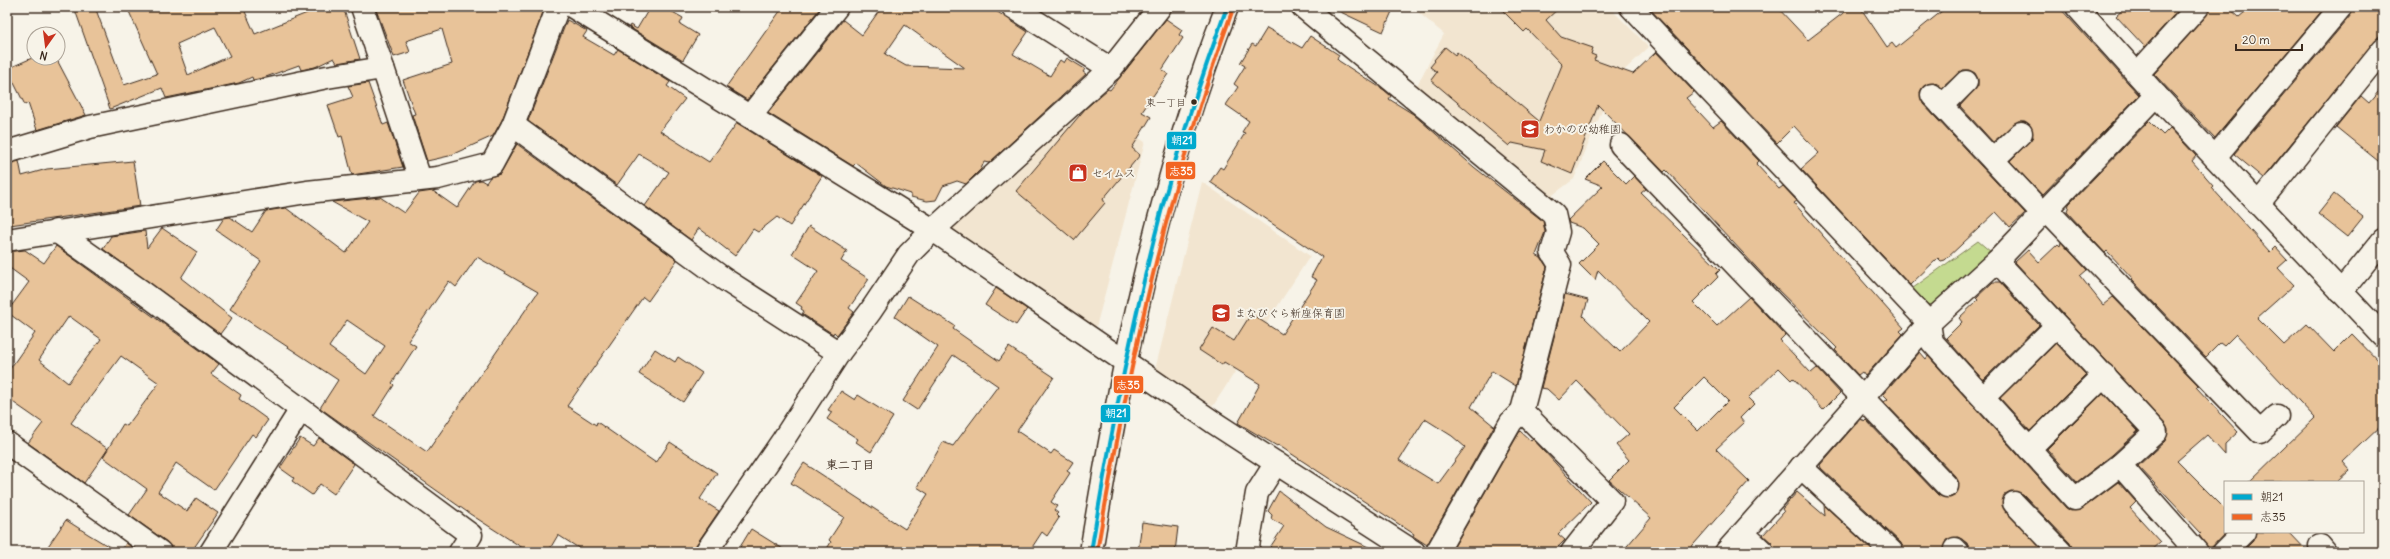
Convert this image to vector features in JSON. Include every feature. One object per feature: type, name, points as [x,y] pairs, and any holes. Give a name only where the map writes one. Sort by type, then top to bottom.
[{"type":"street","points":[[362,7],[420,179]]},
{"type":"street","points":[[7,240],[307,192],[438,178],[492,164],[513,125],[558,7]]},
{"type":"street","points":[[574,7],[933,230],[1276,463],[1414,552]]},
{"type":"street","points":[[750,116],[837,7]]},
{"type":"street","points":[[1013,7],[1111,69]]},
{"type":"street","points":[[706,552],[783,440],[839,353],[870,312],[909,254],[933,230],[1111,69],[1160,7]]},
{"type":"street","points":[[1091,552],[1125,361],[1148,255],[1195,99],[1227,7]]},
{"type":"street","points":[[1303,7],[1554,214],[1558,232],[1552,252],[1560,265],[1522,411],[1511,422],[1437,552]]},
{"type":"street","points":[[1631,7],[1929,323],[1932,342],[2076,499],[2120,465],[2156,432],[1997,261]]},
{"type":"street","points":[[2077,7],[2138,73],[2156,95],[2383,336]]},
{"type":"street","points":[[2138,73],[2198,7]]},
{"type":"street","points":[[2215,157],[2341,7]]},
{"type":"street","points":[[2259,203],[2383,49]]},
{"type":"street","points":[[7,152],[90,127],[327,77],[382,68]]},
{"type":"street","points":[[1966,82],[1937,101],[1992,160],[2045,212],[2260,432],[2277,416]]},
{"type":"street","points":[[1726,552],[1929,323],[1997,261],[2156,95]]},
{"type":"street","points":[[513,125],[724,279],[839,353]]},
{"type":"street","points":[[1992,160],[2021,133]]},
{"type":"street","points":[[1621,145],[1861,398],[1947,486]]},
{"type":"street","points":[[56,231],[218,347],[300,411],[471,536],[460,552]]},
{"type":"street","points":[[2341,292],[2383,240]]},
{"type":"street","points":[[1984,397],[2056,326]]},
{"type":"street","points":[[2029,449],[2104,375]]},
{"type":"street","points":[[211,552],[300,411]]},
{"type":"street","points":[[1522,411],[1612,501],[1572,552]]},
{"type":"street","points":[[7,443],[160,552]]},
{"type":"street","points":[[1247,552],[1257,493],[1276,463]]},
{"type":"street","points":[[2120,465],[2187,549]]},
{"type":"street","points":[[1801,467],[1892,552]]},
{"type":"street","points":[[2014,503],[2061,552]]},
{"type":"street","points":[[1743,533],[1764,552]]},
{"type":"street","points":[[2224,552],[2243,533]]},
{"type":"shaded area","name":"わかのび幼稚園","points":[[1412,7],[1609,7],[1649,47],[1615,79],[1574,179],[1550,197],[1518,168],[1415,89],[1444,34]]},
{"type":"shaded area","points":[[1084,102],[1145,142],[1095,331],[954,237],[950,227],[1023,166]]},
{"type":"shaded area","name":"まなびぐら新座保育園","points":[[1202,182],[1310,256],[1213,406],[1155,370]]},
{"type":"green space","points":[[1978,241],[1991,252],[1937,305],[1920,304],[1909,291]]},
{"type":"building","points":[[74,7],[95,7],[124,85],[157,74],[127,7],[243,7],[255,34],[322,7],[343,7],[360,59],[337,63],[334,58],[315,67],[301,70],[299,65],[263,78],[253,80],[252,77],[239,83],[166,98],[162,88],[110,109]],"holes":[[[215,27],[230,56],[188,75],[177,44]]]},
{"type":"building","points":[[375,7],[545,7],[502,120],[493,136],[449,156],[427,161],[412,115],[415,114],[403,80],[452,64],[442,29],[406,41],[410,52],[394,57]]},
{"type":"building","points":[[650,7],[664,7],[683,18],[680,24],[698,35],[683,60],[629,27],[630,25],[637,29]]},
{"type":"building","points":[[783,7],[821,7],[747,100],[726,87]]},
{"type":"building","points":[[879,7],[990,7],[1028,32],[1013,54],[1050,76],[1060,60],[1064,63],[1067,58],[1085,69],[1083,72],[1086,74],[989,163],[984,162],[981,169],[966,184],[957,181],[943,186],[936,200],[927,201],[911,197],[911,194],[886,186],[856,163],[853,166],[768,113],[843,20],[862,35],[881,8]],"holes":[[[905,25],[965,68],[906,66],[885,54]]]},
{"type":"building","points":[[1330,7],[1394,7],[1383,32]]},
{"type":"building","points":[[1499,7],[1560,7],[1546,20],[1561,37],[1593,48],[1591,54],[1596,56],[1594,60],[1633,74],[1656,52],[1694,92],[1686,98],[1713,127],[1721,121],[1759,161],[1756,164],[1779,189],[1783,186],[1797,201],[1794,203],[1904,328],[1900,331],[1903,334],[1865,376],[1862,372],[1858,375],[1835,350],[1837,348],[1768,280],[1668,172],[1666,170],[1664,172],[1598,105],[1572,174],[1541,161],[1545,150],[1512,143],[1509,146],[1431,80],[1437,72],[1430,67],[1445,47],[1455,55],[1457,52],[1539,121],[1562,65],[1527,29],[1524,32]]},
{"type":"building","points":[[1648,7],[1777,7],[1808,40],[1851,7],[1860,7],[1887,47],[1892,43],[1896,48],[1947,7],[2059,7],[2139,95],[2042,195],[2010,161],[2033,137],[2030,125],[2025,121],[2018,121],[1993,142],[1960,106],[1978,86],[1978,79],[1975,73],[1969,70],[1962,70],[1942,88],[1935,83],[1924,86],[1920,92],[1923,104],[2025,213],[2010,227],[1996,212],[1945,260],[1941,261],[1938,258],[1910,285],[1801,169],[1819,153],[1794,126],[1777,143]]},
{"type":"building","points":[[2126,7],[2181,7],[2145,47],[2116,16]]},
{"type":"building","points":[[2210,7],[2228,7],[2239,17],[2251,7],[2325,7],[2215,138],[2154,74],[2207,15]]},
{"type":"building","points":[[2353,7],[2375,7],[2383,14],[2383,31],[2263,178],[2234,154],[2351,15]]},
{"type":"building","name":"セイムス","points":[[1166,19],[1182,30],[1179,35],[1183,38],[1162,70],[1168,74],[1142,112],[1151,117],[1132,148],[1140,155],[1103,199],[1105,203],[1074,240],[1016,191],[1085,109],[1108,89],[1110,90]]},
{"type":"building","points":[[567,20],[587,31],[583,37],[614,55],[618,49],[670,82],[667,86],[685,99],[660,131],[709,162],[737,123],[822,176],[790,226],[777,217],[758,232],[753,229],[735,256],[699,228],[691,240],[645,206],[669,172],[639,154],[617,185],[528,121]]},
{"type":"building","points":[[1267,28],[1302,48],[1310,36],[1339,55],[1337,59],[1339,61],[1384,90],[1391,96],[1389,99],[1413,114],[1474,167],[1543,221],[1545,232],[1536,255],[1541,258],[1547,267],[1516,386],[1492,371],[1471,407],[1494,426],[1427,545],[1413,536],[1414,534],[1278,445],[1277,446],[1238,423],[1260,384],[1224,362],[1222,365],[1199,350],[1213,328],[1234,341],[1251,314],[1282,334],[1317,280],[1311,277],[1322,257],[1210,182],[1220,167],[1223,169],[1245,133],[1242,132],[1249,121],[1226,105],[1238,87],[1234,84],[1245,66],[1240,63],[1252,44],[1256,46]],"holes":[[[1425,419],[1452,436],[1465,447],[1438,484],[1399,460]]]},
{"type":"building","points":[[26,61],[26,66],[60,66],[86,115],[37,130],[28,103],[25,105],[7,69]]},
{"type":"building","points":[[368,83],[383,125],[388,123],[403,167],[352,175],[342,136],[339,137],[328,105],[353,97],[348,86]]},
{"type":"building","points":[[2383,86],[2383,165],[2336,127],[2361,96],[2369,103]]},
{"type":"building","points":[[2149,121],[2163,135],[2170,128],[2196,156],[2192,161],[2213,185],[2211,187],[2270,252],[2275,247],[2287,260],[2278,268],[2294,285],[2257,318],[2284,345],[2307,324],[2334,352],[2352,334],[2383,366],[2383,424],[2343,462],[2350,470],[2338,481],[2250,481],[2315,418],[2236,334],[2224,346],[2220,343],[2206,357],[2132,280],[2133,279],[2107,251],[2105,253],[2067,212],[2069,204]]},
{"type":"building","points":[[517,144],[677,260],[648,301],[643,297],[567,406],[596,425],[597,422],[656,463],[670,442],[717,473],[700,499],[719,511],[696,545],[694,552],[585,552],[558,535],[548,552],[529,552],[470,514],[320,408],[338,380],[230,309],[261,261],[216,230],[224,218],[230,217],[252,232],[266,211],[286,208],[346,253],[368,222],[332,202],[380,197],[404,213],[419,193],[433,191],[457,208],[475,181],[481,180],[486,183],[490,177],[500,174]],"holes":[[[477,257],[538,292],[427,452],[374,416],[394,385],[392,383],[416,346],[408,341],[449,281],[456,287]],[[347,320],[385,346],[366,374],[329,347]]]},
{"type":"building","points":[[19,161],[22,176],[47,169],[133,161],[140,206],[10,225],[7,212],[7,164]]},
{"type":"building","points":[[1603,161],[1626,184],[1634,176],[1646,189],[1641,193],[1720,270],[1716,274],[1718,277],[1693,302],[1717,326],[1749,297],[1785,335],[1780,340],[1811,373],[1817,368],[1840,393],[1823,410],[1793,378],[1791,380],[1779,368],[1748,398],[1754,404],[1740,418],[1744,423],[1716,449],[1749,481],[1687,552],[1622,552],[1651,518],[1609,480],[1629,460],[1616,445],[1629,434],[1577,381],[1559,400],[1547,389],[1541,388],[1565,294],[1588,300],[1583,316],[1620,352],[1649,322],[1598,270],[1595,280],[1579,264],[1599,244],[1583,228],[1569,223],[1568,220],[1603,186],[1585,179]],"holes":[[[1704,377],[1728,401],[1698,431],[1674,407]]]},
{"type":"building","points":[[2334,194],[2363,217],[2347,237],[2318,214]]},
{"type":"building","points":[[809,226],[847,251],[841,261],[869,279],[849,308],[854,312],[837,335],[834,332],[833,334],[802,314],[804,311],[801,309],[802,307],[796,303],[818,271],[792,254]]},
{"type":"building","points":[[162,228],[197,252],[181,278],[232,318],[220,334],[103,249],[111,236],[145,231],[147,248]]},
{"type":"building","points":[[2061,242],[2087,270],[2080,276],[2103,305],[2113,297],[2198,385],[2196,387],[2238,432],[2225,444],[2225,455],[2207,435],[2177,461],[2224,508],[2225,533],[2209,550],[2199,535],[2201,533],[2138,466],[2165,441],[2168,430],[2165,424],[2015,262],[2028,250],[2039,262],[2058,244],[2060,246]]},
{"type":"building","points":[[56,246],[219,364],[211,374],[241,395],[239,399],[268,420],[256,437],[252,434],[214,490],[176,463],[158,492],[187,511],[196,498],[218,513],[191,552],[172,552],[167,542],[129,515],[147,489],[103,457],[107,451],[84,483],[28,443],[43,423],[7,398],[7,373],[35,333],[7,312],[29,282],[7,266],[7,252],[25,250],[44,263]],"holes":[[[69,316],[101,339],[68,383],[39,360]],[[121,356],[159,383],[127,426],[123,424],[108,449],[71,423]]]},
{"type":"building","points":[[1993,282],[2000,282],[2039,325],[1983,380],[1946,338],[1962,322],[1959,318],[1978,300],[1976,298]]},
{"type":"building","points":[[996,288],[1027,309],[1016,325],[985,305]]},
{"type":"building","points":[[908,296],[955,326],[953,329],[999,361],[1009,347],[1054,377],[1017,431],[1051,454],[1054,450],[1073,462],[1067,471],[1070,473],[1051,502],[1057,506],[1054,510],[1058,513],[1056,515],[1059,518],[1047,536],[1042,532],[1029,552],[825,552],[831,542],[829,540],[844,517],[791,483],[804,463],[905,529],[928,494],[917,487],[943,442],[953,446],[998,386],[953,355],[917,410],[903,401],[938,347],[895,317]]},
{"type":"building","points":[[2056,343],[2086,375],[2030,431],[2000,398]]},
{"type":"building","points":[[655,349],[675,362],[678,357],[702,373],[683,402],[639,374]]},
{"type":"building","points":[[1920,352],[1926,359],[1928,356],[2066,508],[2071,511],[2082,509],[2118,482],[2136,502],[2130,508],[2161,542],[2150,552],[2073,552],[2070,543],[2023,494],[2011,491],[2005,494],[2002,506],[2044,552],[1970,552],[1967,543],[1958,537],[1946,540],[1943,552],[1904,552],[1901,543],[1821,468],[1820,465],[1862,419],[1864,422],[1866,420],[1938,495],[1950,498],[1956,495],[1959,483],[1956,477],[1884,402],[1888,399],[1883,394]]},
{"type":"building","points":[[841,391],[855,400],[858,395],[893,417],[871,452],[856,442],[858,439],[827,419],[832,412],[828,410]]},
{"type":"building","points":[[2103,393],[2138,431],[2112,455],[2077,482],[2047,449]]},
{"type":"building","points":[[1520,431],[1531,441],[1533,439],[1591,502],[1558,534],[1565,540],[1553,552],[1451,552]]},
{"type":"building","points":[[300,438],[313,446],[319,438],[354,464],[334,494],[320,484],[312,495],[292,481],[294,478],[280,468]]},
{"type":"building","points":[[1279,491],[1326,527],[1379,552],[1267,552],[1284,526],[1271,519],[1272,515],[1268,511]]},
{"type":"building","points":[[1797,492],[1825,516],[1824,505],[1874,552],[1775,552],[1772,543],[1763,535],[1784,512],[1782,509]]},
{"type":"building","points":[[66,520],[88,534],[118,552],[44,552]]},
{"type":"building","points":[[1142,522],[1178,527],[1175,552],[1138,552]]},
{"type":"building","points":[[751,529],[788,552],[737,552]]},
{"type":"building","points":[[2256,533],[2290,533],[2308,552],[2242,552],[2253,541]]},
{"type":"building","points":[[126,543],[138,552],[121,552]]},
{"type":"transit line","name":"朝21","points":[[1091,552],[1122,380],[1151,251],[1184,132],[1227,7]]},
{"type":"transit line","name":"志35","points":[[1097,552],[1122,413],[1152,278],[1169,210],[1188,143],[1233,9]]},
{"type":"place","name":"東一丁目","points":[[1194,102]]},
{"type":"place","name":"わかのび幼稚園","points":[[1530,129]]},
{"type":"place","name":"セイムス","points":[[1078,173]]},
{"type":"place","name":"まなびぐら新座保育園","points":[[1221,313]]},
{"type":"district","name":"東二丁目","points":[[850,464]]}]
